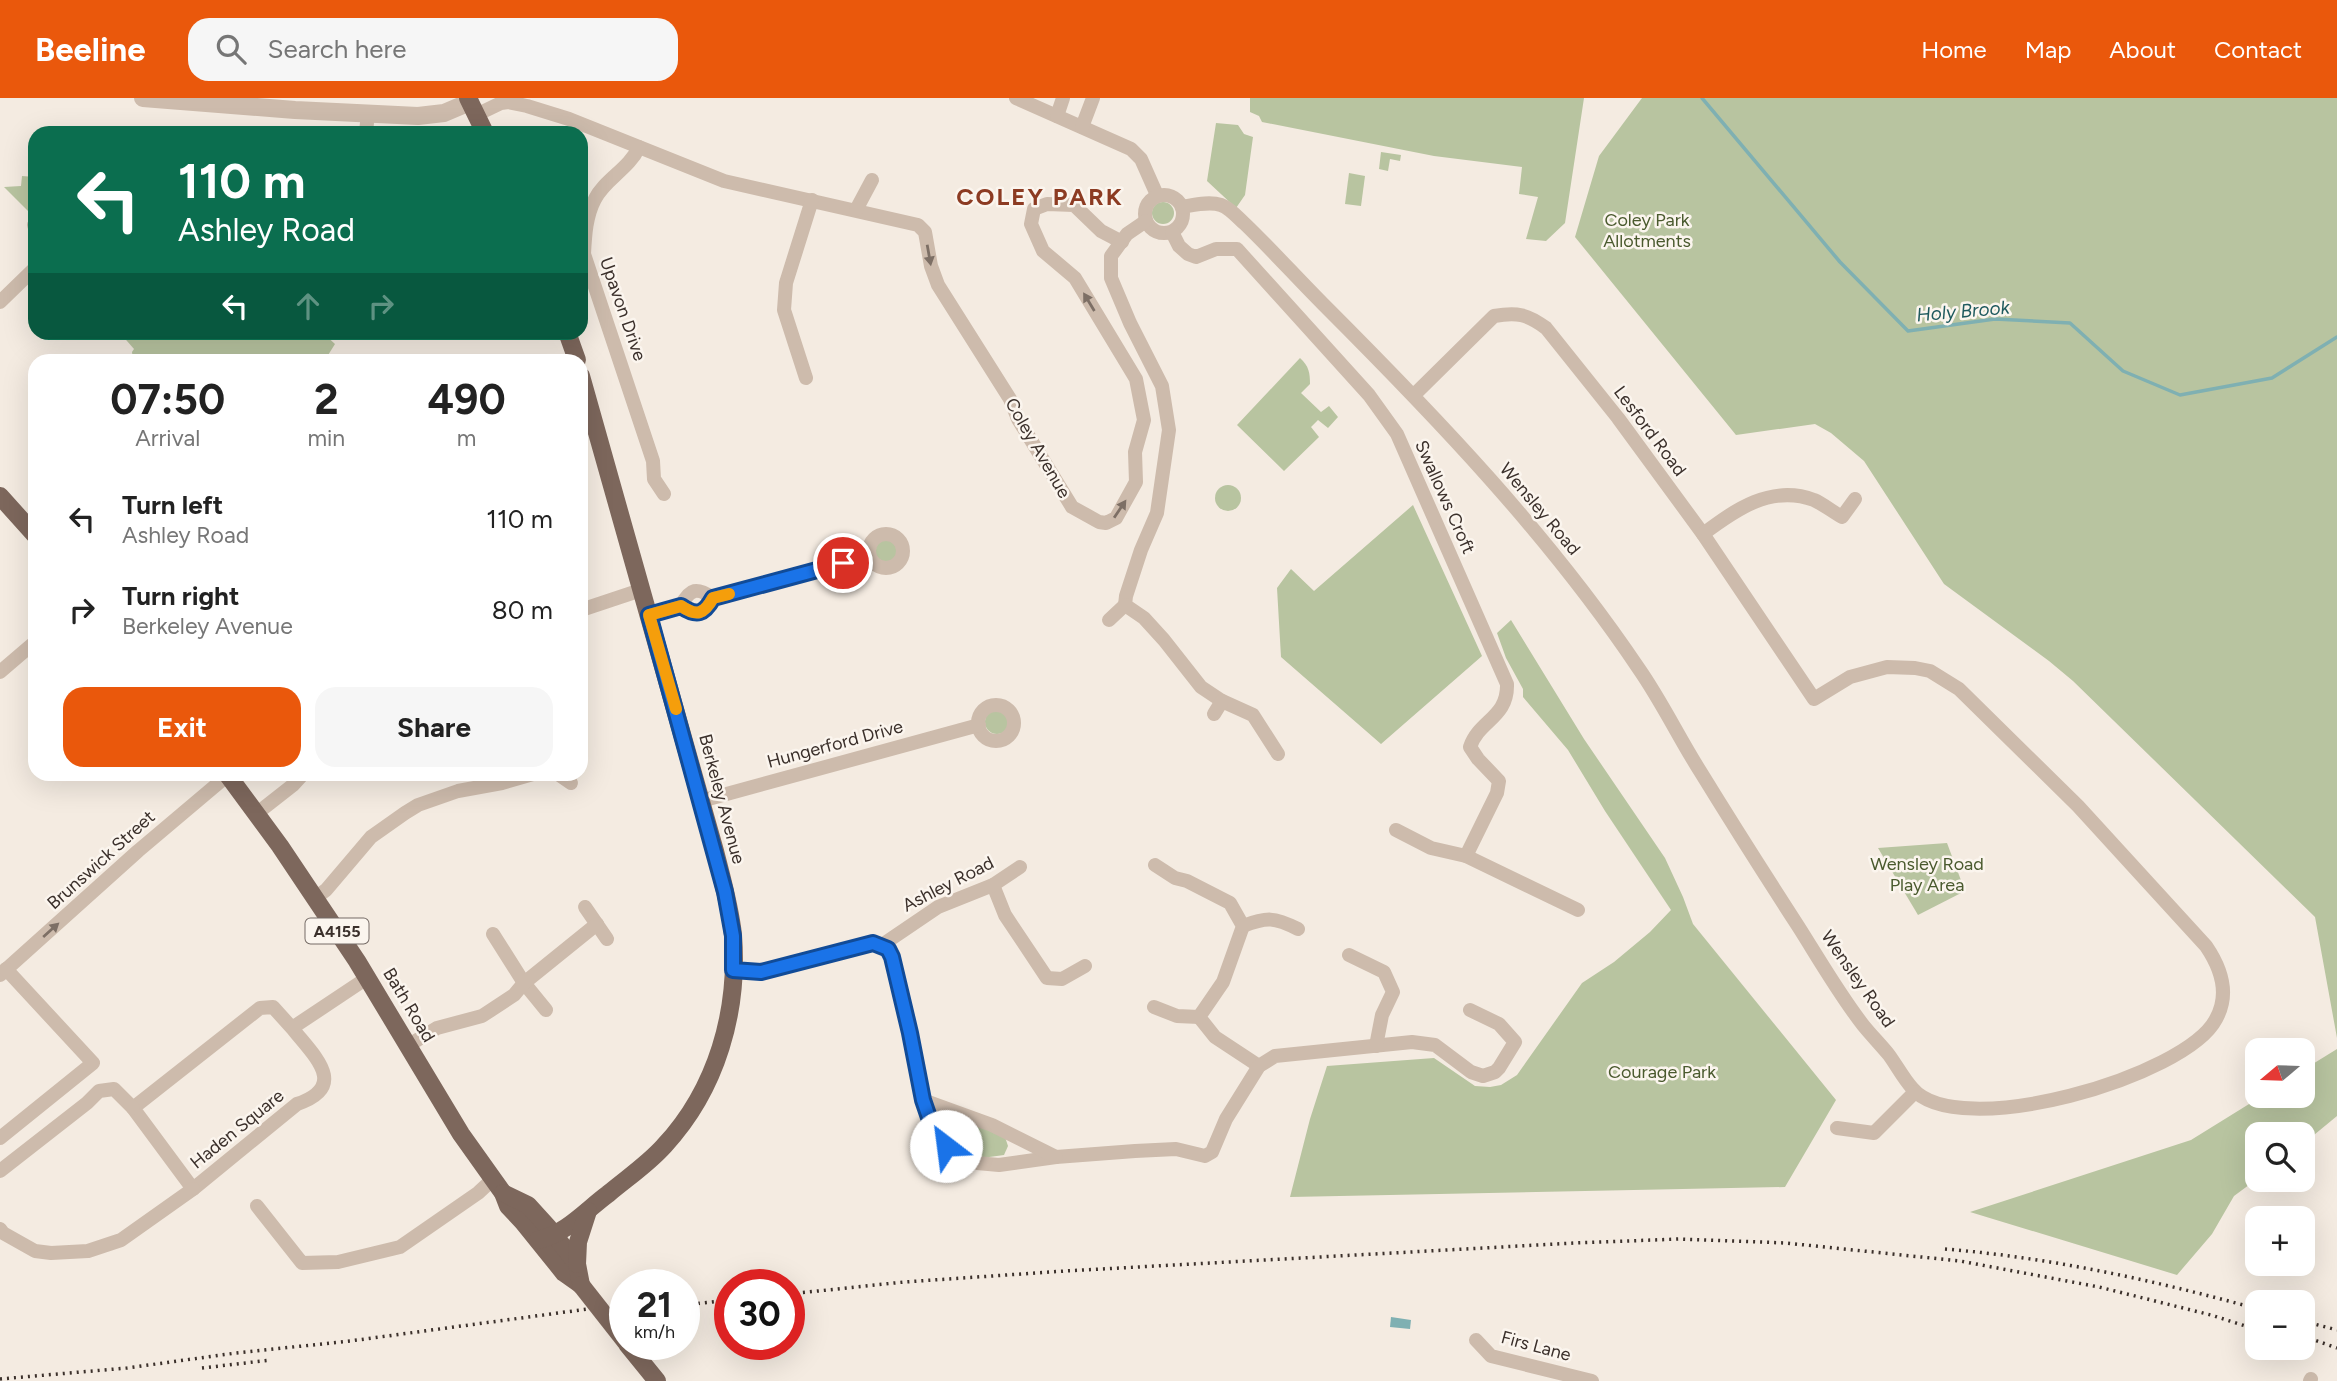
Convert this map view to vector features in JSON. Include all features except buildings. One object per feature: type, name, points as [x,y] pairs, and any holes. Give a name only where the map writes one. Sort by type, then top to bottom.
[{"type":"main road","points":[[471,105],[482,126]]},
{"type":"main road","name":"Berkeley Avenue","points":[[547,1234],[594,1205],[663,1147],[682,1125],[701,1096],[722,1043],[730,1012],[733,970],[730,915],[701,801],[642,590],[588,425]]},
{"type":"main road","points":[[0,495],[28,527]]},
{"type":"main road","name":"Bath Road","points":[[232,781],[368,978],[461,1134],[508,1206],[547,1234],[609,1321]]},
{"type":"main road","points":[[570,1269],[594,1205]]},
{"type":"main road","name":"Bath Road","points":[[640,1360],[657,1381]]},
{"type":"street","name":"Coley Avenue","points":[[142,98],[295,110],[426,116],[471,105],[508,103],[586,126]]},
{"type":"street","points":[[1016,98],[1131,149],[1141,159],[1157,195]]},
{"type":"street","points":[[1057,116],[1063,98]]},
{"type":"street","points":[[1082,127],[1093,98]]},
{"type":"street","points":[[367,126],[368,112]]},
{"type":"street","name":"Coley Avenue","points":[[588,127],[724,181],[918,225],[925,232],[930,266],[938,285],[1010,399],[1018,419],[1072,507],[1106,523],[1116,518],[1136,482],[1135,452],[1144,420],[1136,379],[1074,278],[1043,251],[1031,224],[1034,209],[1047,204],[1074,205],[1101,231],[1122,242]]},
{"type":"street","name":"Upavon Drive","points":[[588,219],[595,197],[634,158],[639,148]]},
{"type":"street","points":[[856,210],[872,180]]},
{"type":"street","points":[[1157,195],[1169,195],[1182,206],[1183,218],[1172,232],[1160,233],[1146,222],[1145,208],[1157,195]]},
{"type":"street","points":[[806,378],[784,310],[786,283],[812,200]]},
{"type":"street","name":"Wensley Road","points":[[1182,206],[1213,203],[1225,205],[1415,394],[1541,536],[1640,670],[1700,771],[1840,992],[1915,1092],[1940,1105],[1961,1108],[2015,1107],[2072,1097],[2142,1071],[2199,1041],[2216,1020],[2224,996],[2216,960],[2118,847],[1959,689],[1930,671],[1887,667],[1850,677],[1814,699]]},
{"type":"street","points":[[1109,620],[1125,605],[1157,513],[1169,430],[1162,386],[1111,278],[1111,256],[1127,234],[1146,222]]},
{"type":"street","name":"Swallows Croft","points":[[1172,232],[1179,246],[1196,257],[1216,248],[1237,249],[1369,395],[1397,434],[1507,684],[1507,698],[1501,710],[1474,735],[1470,747],[1499,780],[1497,793],[1466,856]]},
{"type":"street","name":"Upavon Drive","points":[[588,266],[653,461],[654,479],[664,494]]},
{"type":"street","points":[[0,302],[28,275]]},
{"type":"street","name":"Lesford Road","points":[[1415,394],[1494,316],[1512,313],[1532,318],[1546,328],[1618,418],[1703,534],[1814,699]]},
{"type":"street","points":[[1703,534],[1734,511],[1763,498],[1794,496],[1814,500],[1842,517],[1856,499]]},
{"type":"street","points":[[649,615],[681,606],[690,612],[699,613],[708,608],[713,598],[869,556]]},
{"type":"street","points":[[588,608],[642,590]]},
{"type":"street","points":[[1125,605],[1144,618],[1172,648],[1218,707],[1253,715],[1278,754]]},
{"type":"street","points":[[0,672],[28,648]]},
{"type":"street","name":"Hungerford Drive","points":[[701,801],[979,725]]},
{"type":"street","name":"Brunswick Street","points":[[3,972],[219,781]]},
{"type":"street","points":[[256,814],[297,781]]},
{"type":"street","points":[[315,898],[326,890],[371,837],[418,805],[458,791],[509,781]]},
{"type":"street","points":[[1396,830],[1431,848],[1466,856],[1578,911]]},
{"type":"street","points":[[1155,865],[1175,878],[1230,903],[1242,926],[1223,982],[1199,1017]]},
{"type":"street","name":"Ashley Road","points":[[733,970],[761,972],[873,943],[883,945],[938,907],[993,885],[1020,867]]},
{"type":"street","points":[[993,885],[1005,915],[1047,978],[1062,979],[1085,966]]},
{"type":"street","points":[[585,906],[607,939]]},
{"type":"street","points":[[1242,926],[1264,918],[1280,920],[1298,929]]},
{"type":"street","points":[[409,1045],[437,1028],[482,1016],[514,995],[524,983],[597,924]]},
{"type":"street","points":[[492,934],[524,983],[548,1010]]},
{"type":"street","points":[[883,945],[892,957],[923,1100],[935,1135],[966,1163],[999,1165],[1056,1157],[1176,1149],[1205,1156],[1212,1152],[1226,1119],[1259,1066],[1275,1056],[1412,1042],[1435,1045],[1471,1072],[1483,1076],[1495,1072],[1504,1063],[1515,1042],[1499,1024],[1470,1010]]},
{"type":"street","points":[[1349,955],[1384,972],[1393,992],[1382,1015],[1376,1046]]},
{"type":"street","points":[[0,1138],[93,1063],[3,972]]},
{"type":"street","points":[[292,1028],[368,978]]},
{"type":"street","name":"Haden Square","points":[[260,1007],[273,1007],[323,1067],[326,1077],[321,1090],[311,1099],[297,1104],[193,1189],[133,1108],[260,1007]]},
{"type":"street","points":[[1154,1007],[1177,1016],[1199,1017],[1215,1037],[1259,1066]]},
{"type":"street","points":[[0,1171],[88,1103],[99,1091],[114,1089],[133,1108]]},
{"type":"street","points":[[1838,1128],[1874,1133],[1915,1092]]},
{"type":"street","points":[[923,1100],[992,1125],[1056,1157]]},
{"type":"street","points":[[999,1165],[1012,1151],[1013,1135]]},
{"type":"street","points":[[257,1206],[302,1264],[338,1262],[400,1247],[478,1192],[497,1186]]},
{"type":"street","points":[[0,1229],[35,1251],[89,1251],[121,1240],[193,1189]]},
{"type":"street","name":"Firs Lane","points":[[1476,1340],[1491,1356],[1592,1381]]},
{"type":"green space","points":[[1250,98],[1584,98],[1565,223],[1546,241],[1526,239],[1538,197],[1519,194],[1522,167],[1434,156],[1262,122],[1259,116],[1250,112]]},
{"type":"green space","name":"Coley Park Allotments","points":[[1642,98],[2337,98],[2337,1038],[2315,917],[2073,681],[1944,584],[1864,461],[1831,433],[1815,424],[1736,435],[1575,237],[1599,156]]},
{"type":"green space","points":[[1216,123],[1238,125],[1244,134],[1253,137],[1245,195],[1236,208],[1207,181]]},
{"type":"green space","points":[[1381,152],[1401,155],[1400,161],[1390,159],[1388,171],[1379,169]]},
{"type":"green space","points":[[1349,173],[1365,176],[1361,206],[1345,204]]},
{"type":"green space","points":[[22,176],[28,176],[28,211],[4,187],[21,186]]},
{"type":"green space","points":[[1163,202],[1171,205],[1174,213],[1171,221],[1163,224],[1155,221],[1152,213],[1155,205]]},
{"type":"green space","points":[[126,340],[331,340],[335,344],[329,354],[132,354],[134,349]]},
{"type":"green space","points":[[1300,358],[1307,367],[1310,380],[1310,384],[1301,393],[1321,412],[1329,406],[1338,417],[1328,428],[1318,420],[1311,427],[1319,437],[1284,471],[1237,425]]},
{"type":"green space","points":[[1228,485],[1237,489],[1241,498],[1237,507],[1228,511],[1219,507],[1215,498],[1219,489]]},
{"type":"green space","points":[[1413,505],[1482,656],[1381,744],[1281,657],[1277,588],[1291,569],[1314,591]]},
{"type":"green space","points":[[886,540],[894,543],[897,551],[894,559],[886,562],[878,559],[875,551],[878,543]]},
{"type":"green space","name":"Courage Park","points":[[1511,620],[1584,739],[1665,858],[1693,924],[1836,1100],[1785,1187],[1290,1197],[1327,1066],[1434,1058],[1475,1086],[1501,1085],[1517,1075],[1582,983],[1614,962],[1671,910],[1568,750],[1523,697],[1523,689],[1506,658],[1497,633]]},
{"type":"green space","points":[[997,710],[1005,714],[1009,722],[1005,730],[997,734],[989,730],[985,722],[989,714]]},
{"type":"green space","name":"Wensley Road Play Area","points":[[1947,843],[1965,891],[1918,915],[1878,848]]},
{"type":"green space","points":[[2337,1049],[2337,1116],[2315,1134],[2315,1122],[2245,1122],[2245,1188],[2234,1196],[2212,1234],[2177,1275],[1970,1212],[2191,1140],[2245,1107],[2315,1108],[2315,1063]]},
{"type":"green space","points":[[946,1112],[1005,1137],[1008,1146],[1004,1155],[975,1159],[949,1145],[943,1140],[936,1119]]},
{"type":"water","points":[[1391,1317],[1411,1320],[1410,1329],[1390,1327]]},
{"type":"waterway","name":"Holy Brook","points":[[1702,98],[1840,262],[1908,331],[1995,319],[2070,323],[2123,371],[2180,395],[2272,378],[2337,337]]},
{"type":"railway","points":[[805,1292],[904,1282],[1065,1271],[1679,1239],[1786,1243],[1960,1261],[2099,1287],[2245,1326]]},
{"type":"railway","points":[[1945,1249],[2025,1258],[2103,1272],[2245,1306]]},
{"type":"railway","points":[[700,1303],[714,1302]]},
{"type":"railway","points":[[0,1379],[127,1368],[609,1306]]},
{"type":"railway","points":[[2315,1324],[2337,1330]]},
{"type":"railway","points":[[2315,1340],[2337,1348]]},
{"type":"railway","points":[[202,1368],[271,1360]]},
{"type":"slow traffic","points":[[676,709],[649,615],[681,606],[690,612],[699,613],[708,608],[713,598],[729,594]]},
{"type":"district","name":"COLEY PARK","points":[[1040,196]]},
{"type":"route","points":[[843,563],[713,598],[708,608],[699,613],[690,612],[681,606],[649,615],[725,892],[733,936],[733,970],[761,972],[873,943],[888,949],[910,1033],[923,1100],[935,1135],[946,1146]]}]
